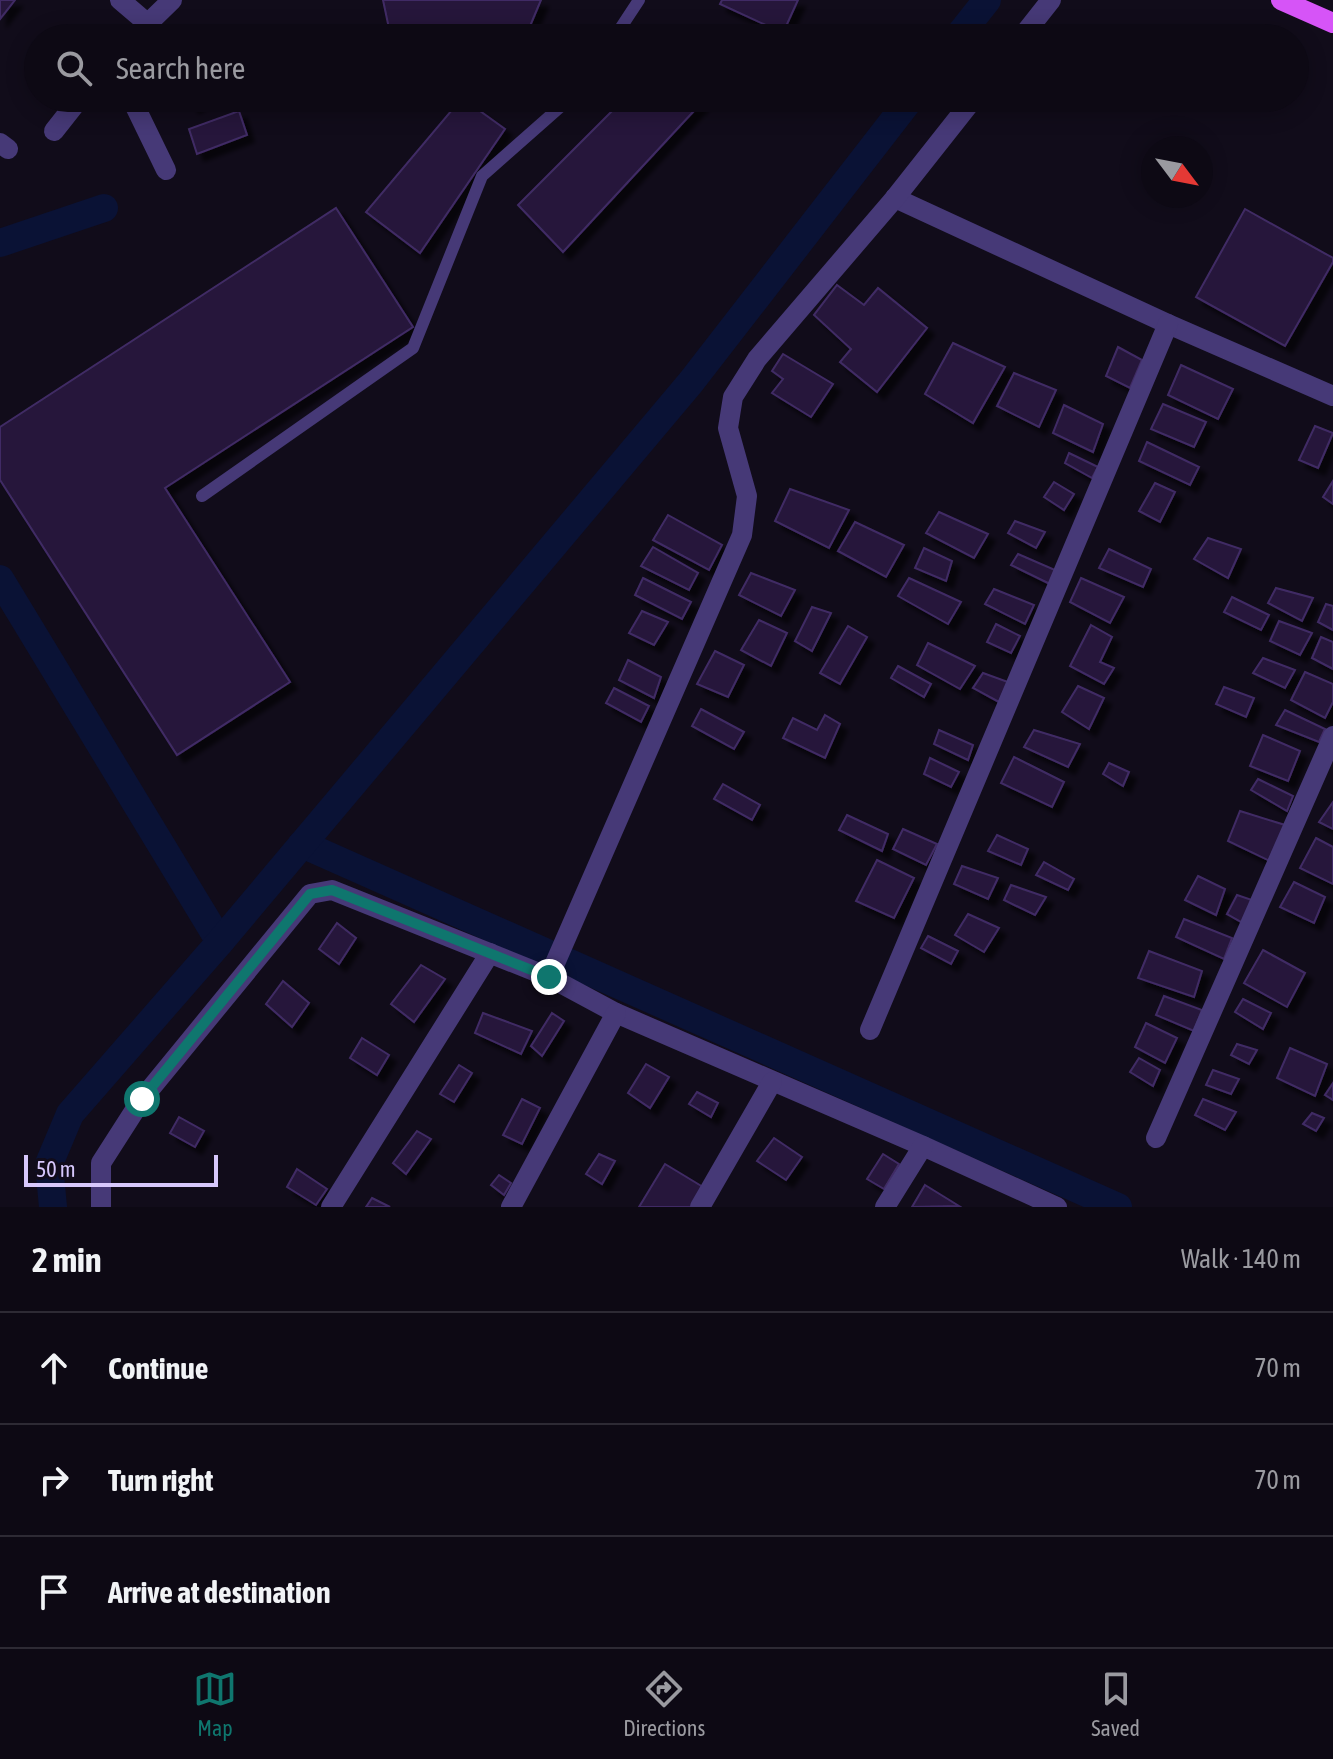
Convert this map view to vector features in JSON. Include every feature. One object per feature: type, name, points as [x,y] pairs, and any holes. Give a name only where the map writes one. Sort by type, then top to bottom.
[{"type":"main road","points":[[1281,0],[1333,23]]},
{"type":"street","points":[[120,0],[135,24]]},
{"type":"street","points":[[147,24],[172,0]]},
{"type":"street","points":[[1032,24],[1051,0]]},
{"type":"street","points":[[54,131],[69,112]]},
{"type":"street","points":[[138,112],[166,170]]},
{"type":"street","points":[[551,974],[742,535],[747,496],[728,428],[733,397],[757,359],[895,198],[963,112]]},
{"type":"street","points":[[895,198],[1333,396]]},
{"type":"street","points":[[870,1030],[1168,324]]},
{"type":"street","points":[[1156,1138],[1333,736]]},
{"type":"street","points":[[101,1207],[101,1163],[142,1099],[310,894],[332,890],[551,974],[616,1013],[1057,1207]]},
{"type":"street","points":[[331,1207],[490,953]]},
{"type":"street","points":[[511,1207],[616,1013]]},
{"type":"street","points":[[700,1207],[772,1082]]},
{"type":"street","points":[[885,1207],[923,1146]]},
{"type":"lane","points":[[623,24],[639,0]]},
{"type":"lane","points":[[202,496],[413,348],[482,176],[554,112]]},
{"type":"building","points":[[0,0],[15,0],[0,19]]},
{"type":"building","points":[[383,0],[541,0],[531,24],[388,24]]},
{"type":"building","points":[[722,0],[798,0],[787,24],[763,24],[720,4]]},
{"type":"building","points":[[239,112],[247,135],[197,154],[189,129]]},
{"type":"building","points":[[450,112],[481,112],[505,129],[420,253],[366,212]]},
{"type":"building","points":[[611,112],[693,112],[563,252],[518,205]]},
{"type":"building","points":[[336,208],[413,327],[165,488],[290,682],[177,755],[0,480],[0,427]]},
{"type":"building","points":[[1245,209],[1333,258],[1285,346],[1196,297]]},
{"type":"building","points":[[837,285],[864,305],[878,288],[927,328],[877,392],[840,362],[851,349],[814,315]]},
{"type":"building","points":[[953,343],[1005,367],[973,423],[925,394]]},
{"type":"building","points":[[1118,347],[1142,360],[1130,388],[1106,376]]},
{"type":"building","points":[[783,354],[833,384],[811,417],[772,393],[783,379],[772,371]]},
{"type":"building","points":[[1181,365],[1233,389],[1218,419],[1168,395]]},
{"type":"building","points":[[1014,373],[1056,390],[1039,427],[997,406]]},
{"type":"building","points":[[1163,404],[1206,422],[1194,447],[1151,429]]},
{"type":"building","points":[[1064,405],[1103,424],[1093,452],[1053,433]]},
{"type":"building","points":[[1315,426],[1333,433],[1318,468],[1299,460]]},
{"type":"building","points":[[1147,442],[1199,467],[1190,485],[1139,461]]},
{"type":"building","points":[[1069,453],[1098,467],[1092,478],[1065,463]]},
{"type":"building","points":[[1333,481],[1333,504],[1323,497]]},
{"type":"building","points":[[1054,482],[1074,494],[1064,510],[1044,497]]},
{"type":"building","points":[[1155,483],[1175,492],[1160,522],[1139,511]]},
{"type":"building","points":[[790,489],[849,510],[829,548],[775,521]]},
{"type":"building","points":[[939,512],[988,534],[974,558],[926,533]]},
{"type":"building","points":[[668,515],[722,545],[709,570],[653,540]]},
{"type":"building","points":[[1015,521],[1045,532],[1036,548],[1008,533]]},
{"type":"building","points":[[855,522],[904,545],[886,577],[838,551]]},
{"type":"building","points":[[1208,538],[1241,549],[1228,578],[1194,559]]},
{"type":"building","points":[[653,547],[698,573],[689,590],[641,566]]},
{"type":"building","points":[[924,548],[952,561],[946,581],[915,568]]},
{"type":"building","points":[[1109,549],[1151,569],[1143,587],[1099,568]]},
{"type":"building","points":[[1018,554],[1055,570],[1050,584],[1011,565]]},
{"type":"building","points":[[751,573],[795,590],[781,616],[739,595]]},
{"type":"building","points":[[643,578],[691,602],[682,619],[635,595]]},
{"type":"building","points":[[909,578],[961,602],[948,624],[898,596]]},
{"type":"building","points":[[1081,578],[1124,597],[1110,623],[1070,602]]},
{"type":"building","points":[[1276,588],[1313,598],[1302,621],[1268,603]]},
{"type":"building","points":[[994,589],[1034,605],[1025,624],[985,604]]},
{"type":"building","points":[[1232,597],[1269,615],[1261,630],[1224,612]]},
{"type":"building","points":[[1326,604],[1333,606],[1333,630],[1318,622]]},
{"type":"building","points":[[812,607],[831,613],[812,651],[795,641]]},
{"type":"building","points":[[642,611],[668,622],[654,645],[629,633]]},
{"type":"building","points":[[759,620],[787,633],[771,666],[741,650]]},
{"type":"building","points":[[1279,621],[1312,633],[1300,655],[1270,641]]},
{"type":"building","points":[[996,624],[1020,636],[1011,653],[987,642]]},
{"type":"building","points":[[1091,625],[1112,637],[1100,662],[1114,668],[1104,684],[1070,666]]},
{"type":"building","points":[[848,626],[867,637],[840,684],[820,673]]},
{"type":"building","points":[[1321,637],[1333,642],[1333,669],[1312,658]]},
{"type":"building","points":[[928,643],[975,666],[960,689],[917,665]]},
{"type":"building","points":[[715,651],[744,665],[728,697],[697,684]]},
{"type":"building","points":[[1263,658],[1295,670],[1285,688],[1253,673]]},
{"type":"building","points":[[628,660],[661,677],[654,698],[619,680]]},
{"type":"building","points":[[898,666],[931,684],[924,697],[891,678]]},
{"type":"building","points":[[1305,672],[1333,684],[1333,702],[1325,718],[1291,700]]},
{"type":"building","points":[[983,673],[1008,682],[999,702],[973,688]]},
{"type":"building","points":[[1078,686],[1104,698],[1089,729],[1062,712]]},
{"type":"building","points":[[1224,687],[1254,698],[1246,717],[1216,704]]},
{"type":"building","points":[[614,688],[649,706],[641,722],[606,703]]},
{"type":"building","points":[[701,709],[744,732],[734,749],[692,726]]},
{"type":"building","points":[[1285,710],[1325,729],[1319,742],[1276,725]]},
{"type":"building","points":[[825,715],[840,724],[825,758],[783,738],[793,718],[817,730]]},
{"type":"building","points":[[939,730],[973,745],[968,760],[934,744]]},
{"type":"building","points":[[1034,730],[1080,744],[1068,767],[1024,747]]},
{"type":"building","points":[[1263,735],[1300,751],[1288,781],[1250,766]]},
{"type":"building","points":[[1014,757],[1064,782],[1052,807],[1001,783]]},
{"type":"building","points":[[930,758],[959,772],[951,787],[924,774]]},
{"type":"building","points":[[1109,763],[1129,772],[1123,786],[1103,774]]},
{"type":"building","points":[[1258,779],[1293,796],[1287,811],[1251,790]]},
{"type":"building","points":[[723,784],[760,805],[752,820],[714,799]]},
{"type":"building","points":[[1333,802],[1333,829],[1319,822]]},
{"type":"building","points":[[1240,811],[1285,825],[1272,862],[1228,841]]},
{"type":"building","points":[[847,815],[888,834],[882,851],[839,830]]},
{"type":"building","points":[[903,829],[937,844],[926,865],[893,849]]},
{"type":"building","points":[[997,835],[1028,849],[1021,865],[988,851]]},
{"type":"building","points":[[1316,838],[1333,847],[1333,884],[1300,868]]},
{"type":"building","points":[[877,860],[914,878],[894,918],[856,901]]},
{"type":"building","points":[[1044,862],[1074,879],[1068,890],[1036,875]]},
{"type":"building","points":[[962,866],[998,878],[988,899],[954,884]]},
{"type":"building","points":[[1198,876],[1225,889],[1216,915],[1185,900]]},
{"type":"building","points":[[1294,882],[1325,897],[1314,923],[1280,907]]},
{"type":"building","points":[[1011,885],[1046,897],[1035,915],[1004,900]]},
{"type":"building","points":[[1237,895],[1252,900],[1243,923],[1227,914]]},
{"type":"building","points":[[968,914],[999,928],[984,952],[955,935]]},
{"type":"building","points":[[1184,919],[1232,938],[1224,959],[1176,937]]},
{"type":"building","points":[[337,923],[356,938],[339,964],[319,949]]},
{"type":"building","points":[[928,936],[958,951],[951,964],[921,948]]},
{"type":"building","points":[[1263,950],[1305,973],[1287,1007],[1244,983]]},
{"type":"building","points":[[1149,951],[1202,971],[1194,997],[1138,978]]},
{"type":"building","points":[[421,965],[445,979],[414,1022],[391,1004]]},
{"type":"building","points":[[283,981],[309,1003],[292,1027],[266,1004]]},
{"type":"building","points":[[1164,996],[1202,1010],[1194,1031],[1156,1015]]},
{"type":"building","points":[[1243,999],[1271,1013],[1263,1029],[1235,1012]]},
{"type":"building","points":[[483,1013],[532,1031],[521,1054],[475,1033]]},
{"type":"building","points":[[552,1013],[564,1021],[542,1056],[531,1046]]},
{"type":"building","points":[[1146,1023],[1177,1038],[1165,1063],[1135,1047]]},
{"type":"building","points":[[362,1038],[389,1055],[377,1075],[350,1058]]},
{"type":"building","points":[[1237,1044],[1257,1050],[1249,1064],[1231,1055]]},
{"type":"building","points":[[1290,1048],[1327,1064],[1315,1096],[1277,1078]]},
{"type":"building","points":[[1139,1058],[1160,1070],[1153,1086],[1130,1072]]},
{"type":"building","points":[[646,1064],[669,1077],[650,1108],[628,1093]]},
{"type":"building","points":[[459,1065],[472,1073],[454,1102],[440,1094]]},
{"type":"building","points":[[1213,1070],[1239,1079],[1231,1094],[1206,1085]]},
{"type":"building","points":[[1333,1083],[1333,1100],[1325,1095]]},
{"type":"building","points":[[697,1092],[718,1103],[711,1117],[689,1104]]},
{"type":"building","points":[[522,1099],[540,1108],[522,1144],[503,1135]]},
{"type":"building","points":[[1203,1099],[1236,1112],[1225,1130],[1195,1115]]},
{"type":"building","points":[[1312,1113],[1324,1118],[1316,1131],[1303,1124]]},
{"type":"building","points":[[179,1117],[204,1131],[195,1147],[170,1133]]},
{"type":"building","points":[[417,1131],[431,1139],[406,1174],[393,1163]]},
{"type":"building","points":[[774,1138],[802,1157],[786,1180],[757,1161]]},
{"type":"building","points":[[599,1154],[615,1161],[602,1184],[586,1174]]},
{"type":"building","points":[[883,1154],[899,1164],[884,1189],[867,1179]]},
{"type":"building","points":[[665,1164],[703,1187],[691,1207],[639,1207]]},
{"type":"building","points":[[297,1169],[327,1189],[316,1205],[287,1187]]},
{"type":"building","points":[[499,1175],[511,1183],[504,1195],[491,1185]]},
{"type":"building","points":[[925,1185],[959,1206],[912,1207]]},
{"type":"building","points":[[372,1198],[390,1207],[366,1207]]},
{"type":"waterway","points":[[968,24],[987,0]]},
{"type":"waterway","points":[[53,1207],[49,1164],[70,1114],[220,942],[691,382],[900,112]]},
{"type":"waterway","points":[[0,243],[104,208]]},
{"type":"waterway","points":[[0,579],[220,942]]},
{"type":"waterway","points":[[302,844],[1118,1207]]},
{"type":"route","points":[[142,1099],[310,894],[332,890],[549,977]]}]
